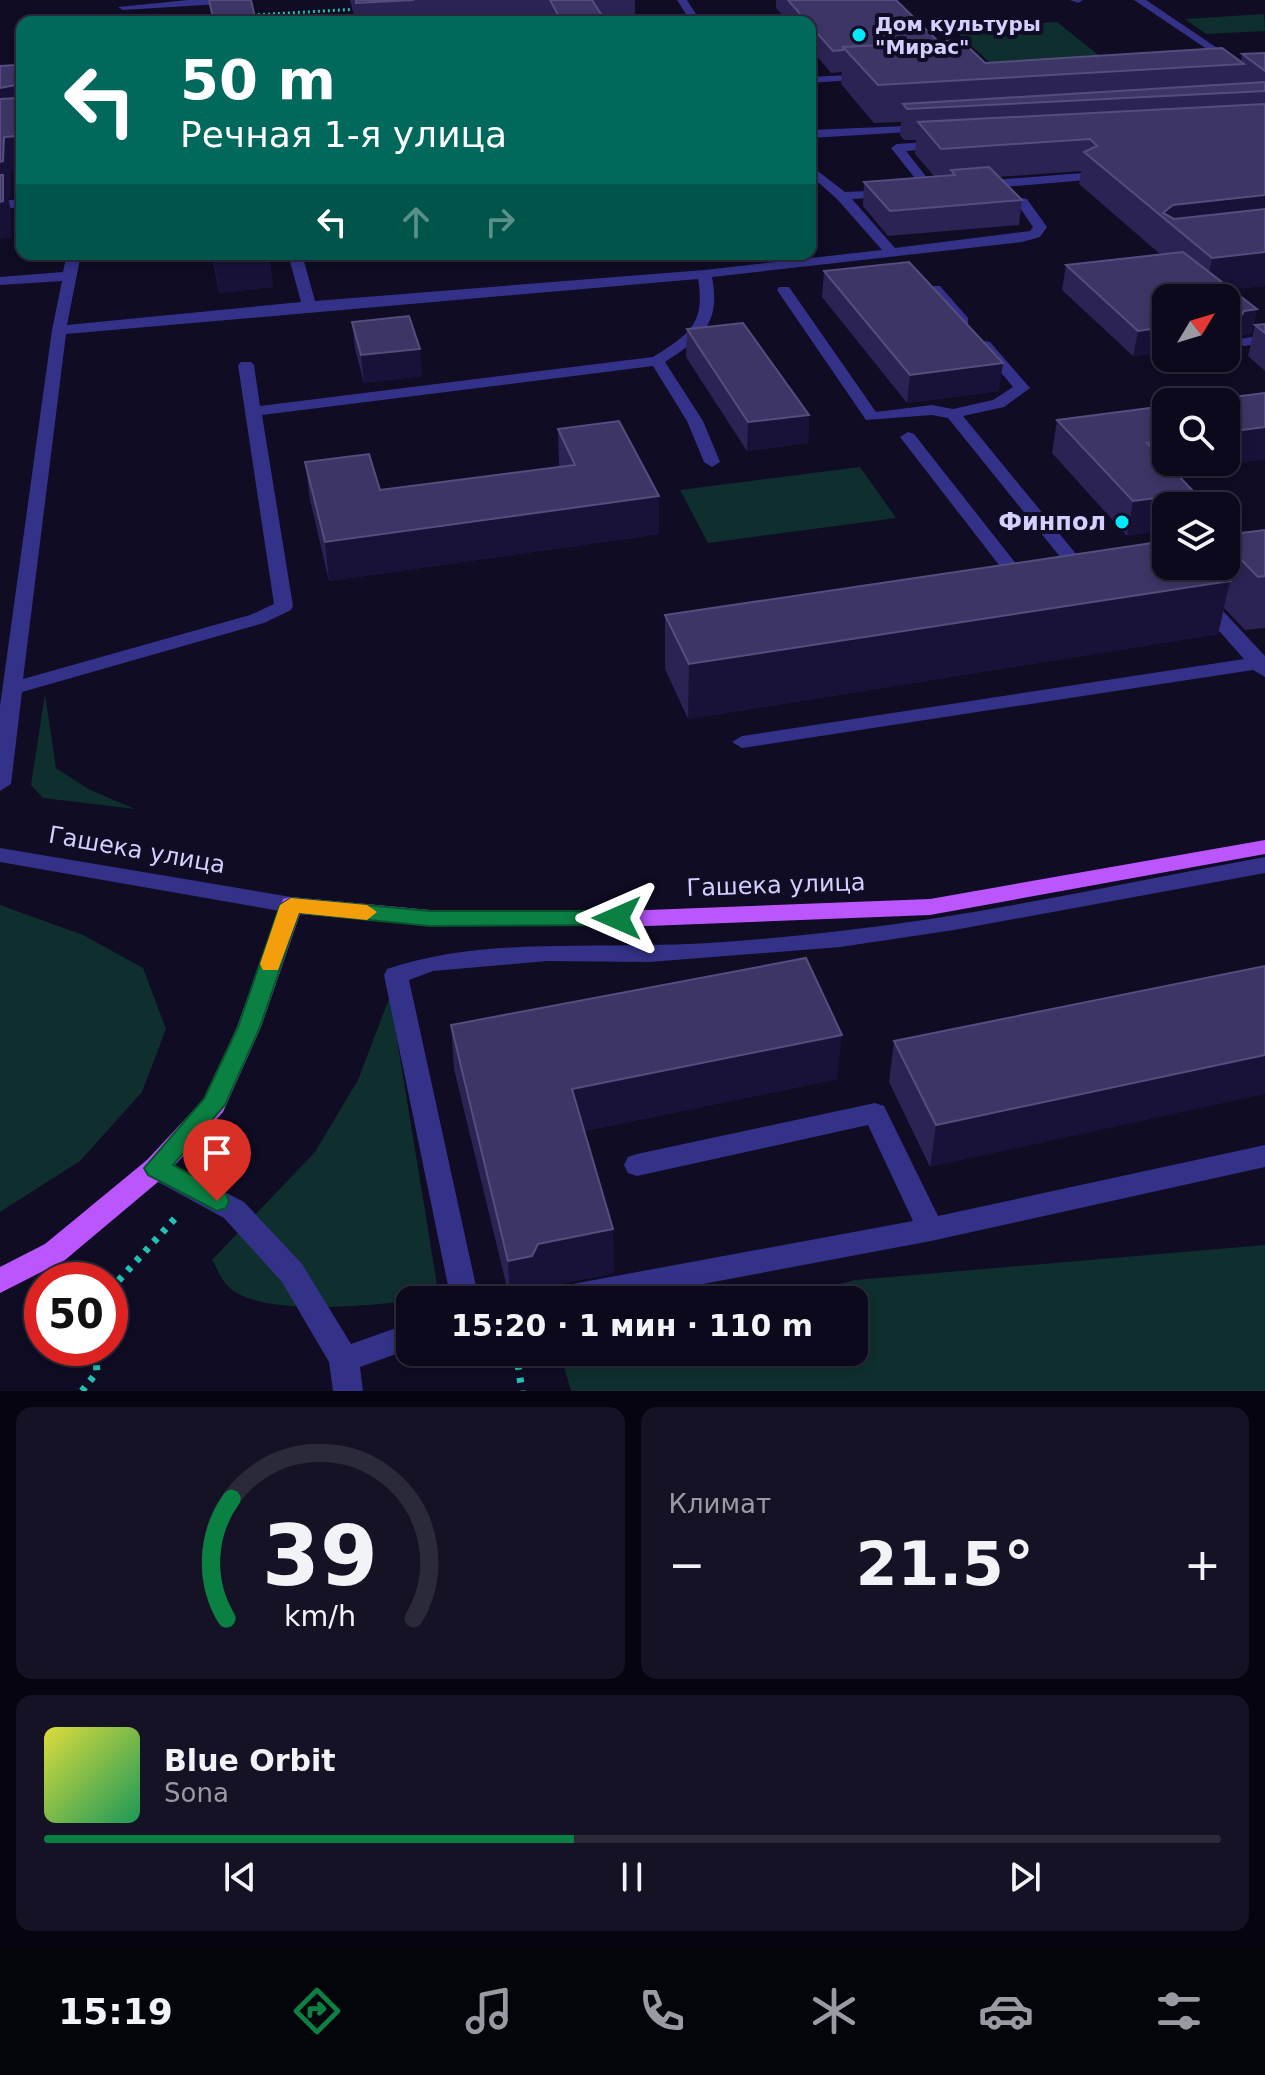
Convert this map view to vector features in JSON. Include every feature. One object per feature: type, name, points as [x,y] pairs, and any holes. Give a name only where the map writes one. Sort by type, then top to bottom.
[{"type":"main road","name":"Гашека улица","points":[[291,905],[430,918],[648,918],[930,907],[1265,847]]},
{"type":"main road","points":[[0,1281],[55,1252],[156,1168],[214,1105],[249,1027],[291,905]]},
{"type":"street","points":[[124,4],[237,0]]},
{"type":"street","points":[[1139,0],[1238,74]]},
{"type":"street","points":[[816,80],[887,74]]},
{"type":"street","points":[[816,134],[937,126]]},
{"type":"street","points":[[930,189],[897,148],[960,144]]},
{"type":"street","points":[[816,174],[842,196],[890,251]]},
{"type":"street","points":[[960,187],[1083,177]]},
{"type":"street","points":[[915,190],[945,188]]},
{"type":"street","points":[[842,196],[900,192]]},
{"type":"street","points":[[59,330],[704,274],[1035,234],[1040,227],[1022,202]]},
{"type":"street","points":[[0,784],[10,675],[59,330],[73,260]]},
{"type":"street","points":[[297,260],[309,306]]},
{"type":"street","points":[[255,411],[657,361],[703,325],[711,300],[704,274]]},
{"type":"street","points":[[0,281],[69,276]]},
{"type":"street","points":[[784,290],[872,417],[932,410],[953,414],[998,404],[1022,388],[935,289]]},
{"type":"street","points":[[1244,342],[1265,339]]},
{"type":"street","points":[[657,361],[695,421],[712,462]]},
{"type":"street","points":[[10,675],[257,619],[284,606],[246,365]]},
{"type":"street","points":[[953,414],[1083,575]]},
{"type":"street","points":[[908,437],[1022,583]]},
{"type":"street","points":[[1178,580],[1263,665]]},
{"type":"street","points":[[742,742],[1263,665]]},
{"type":"street","name":"Гашека улица","points":[[0,855],[291,905]]},
{"type":"street","points":[[462,1286],[396,975],[432,963],[547,953],[649,954],[840,939],[954,922],[1265,865]]},
{"type":"street","points":[[637,1165],[875,1113],[931,1229]]},
{"type":"street","points":[[626,1286],[931,1229],[1265,1156]]},
{"type":"street","points":[[156,1168],[234,1210],[292,1273],[344,1359],[348,1391]]},
{"type":"street","points":[[344,1359],[396,1341]]},
{"type":"path","points":[[241,15],[366,9]]},
{"type":"path","points":[[128,1270],[200,1192]]},
{"type":"path","points":[[82,1391],[97,1372],[96,1366]]},
{"type":"path","points":[[518,1366],[522,1391]]},
{"type":"green space","points":[[1264,14],[1265,31],[1206,34],[1185,19]]},
{"type":"green space","points":[[1057,22],[1111,65],[1000,72],[952,28]]},
{"type":"green space","points":[[860,467],[896,518],[708,543],[680,490]]},
{"type":"green space","points":[[45,694],[56,768],[88,789],[135,809],[43,798],[31,785]]},
{"type":"green space","points":[[0,905],[83,935],[143,968],[166,1029],[142,1092],[80,1161],[0,1212]]},
{"type":"green space","points":[[390,996],[437,1286],[396,1286],[396,1302],[329,1307],[268,1303],[244,1297],[228,1286],[212,1260],[315,1152],[358,1080]]},
{"type":"green space","points":[[1265,1245],[1265,1391],[571,1391],[564,1366],[868,1366],[868,1286],[832,1286],[855,1280]]},
{"type":"building","points":[[209,0],[251,0],[255,16],[213,16]]},
{"type":"building","points":[[356,0],[414,0],[356,3]]},
{"type":"building","points":[[550,0],[592,0],[602,16],[559,16]]},
{"type":"building","points":[[788,0],[896,0],[939,42],[843,47],[843,50],[833,51],[816,32],[816,16],[802,16]]},
{"type":"building","points":[[961,40],[985,63],[1222,48],[1244,64],[878,85],[843,47]]},
{"type":"building","points":[[1265,53],[1265,71],[1242,54]]},
{"type":"building","points":[[16,65],[16,85],[0,88],[0,66]]},
{"type":"building","points":[[1265,82],[1265,91],[907,109],[903,104]]},
{"type":"building","points":[[16,98],[16,136],[4,137],[3,161],[0,162],[0,99]]},
{"type":"building","points":[[1265,104],[1265,195],[1173,205],[1163,213],[1174,219],[1265,209],[1265,252],[1212,258],[1084,152],[1097,146],[1090,139],[941,149],[918,122]]},
{"type":"building","points":[[989,167],[1022,200],[890,211],[864,182],[955,175],[951,170]]},
{"type":"building","points":[[0,175],[3,175],[3,201],[0,202]]},
{"type":"building","points":[[1183,252],[1225,284],[1152,284],[1152,329],[1138,331],[1066,265]]},
{"type":"building","points":[[909,262],[1003,363],[910,375],[824,271]]},
{"type":"building","points":[[1240,296],[1257,309],[1244,311],[1240,318]]},
{"type":"building","points":[[409,316],[420,349],[361,355],[352,322]]},
{"type":"building","points":[[743,323],[809,415],[748,422],[687,329]]},
{"type":"building","points":[[1265,324],[1265,333],[1255,325]]},
{"type":"building","points":[[1265,393],[1265,427],[1240,430],[1240,396]]},
{"type":"building","points":[[1152,408],[1152,442],[1147,443],[1152,448],[1152,476],[1179,476],[1194,492],[1152,492],[1152,499],[1133,501],[1057,420]]},
{"type":"building","points":[[619,421],[659,496],[325,542],[305,462],[369,454],[380,490],[575,465],[558,429]]},
{"type":"building","points":[[1265,530],[1265,576],[1258,577],[1240,558],[1240,533]]},
{"type":"building","points":[[1152,543],[1152,580],[1230,581],[689,664],[665,615]]},
{"type":"building","points":[[806,958],[842,1035],[572,1089],[613,1229],[538,1244],[532,1256],[508,1261],[451,1025]]},
{"type":"building","points":[[1265,966],[1265,1055],[936,1125],[894,1041]]},
{"type":"slow traffic","points":[[271,964],[291,905],[367,912]]},
{"type":"place","name":"Дом культуры \"Мирас\"","points":[[859,35]]},
{"type":"place","name":"Финпол","points":[[1122,522]]},
{"type":"route","points":[[217,1201],[156,1168],[214,1105],[249,1027],[291,905],[430,918],[617,918]]}]
